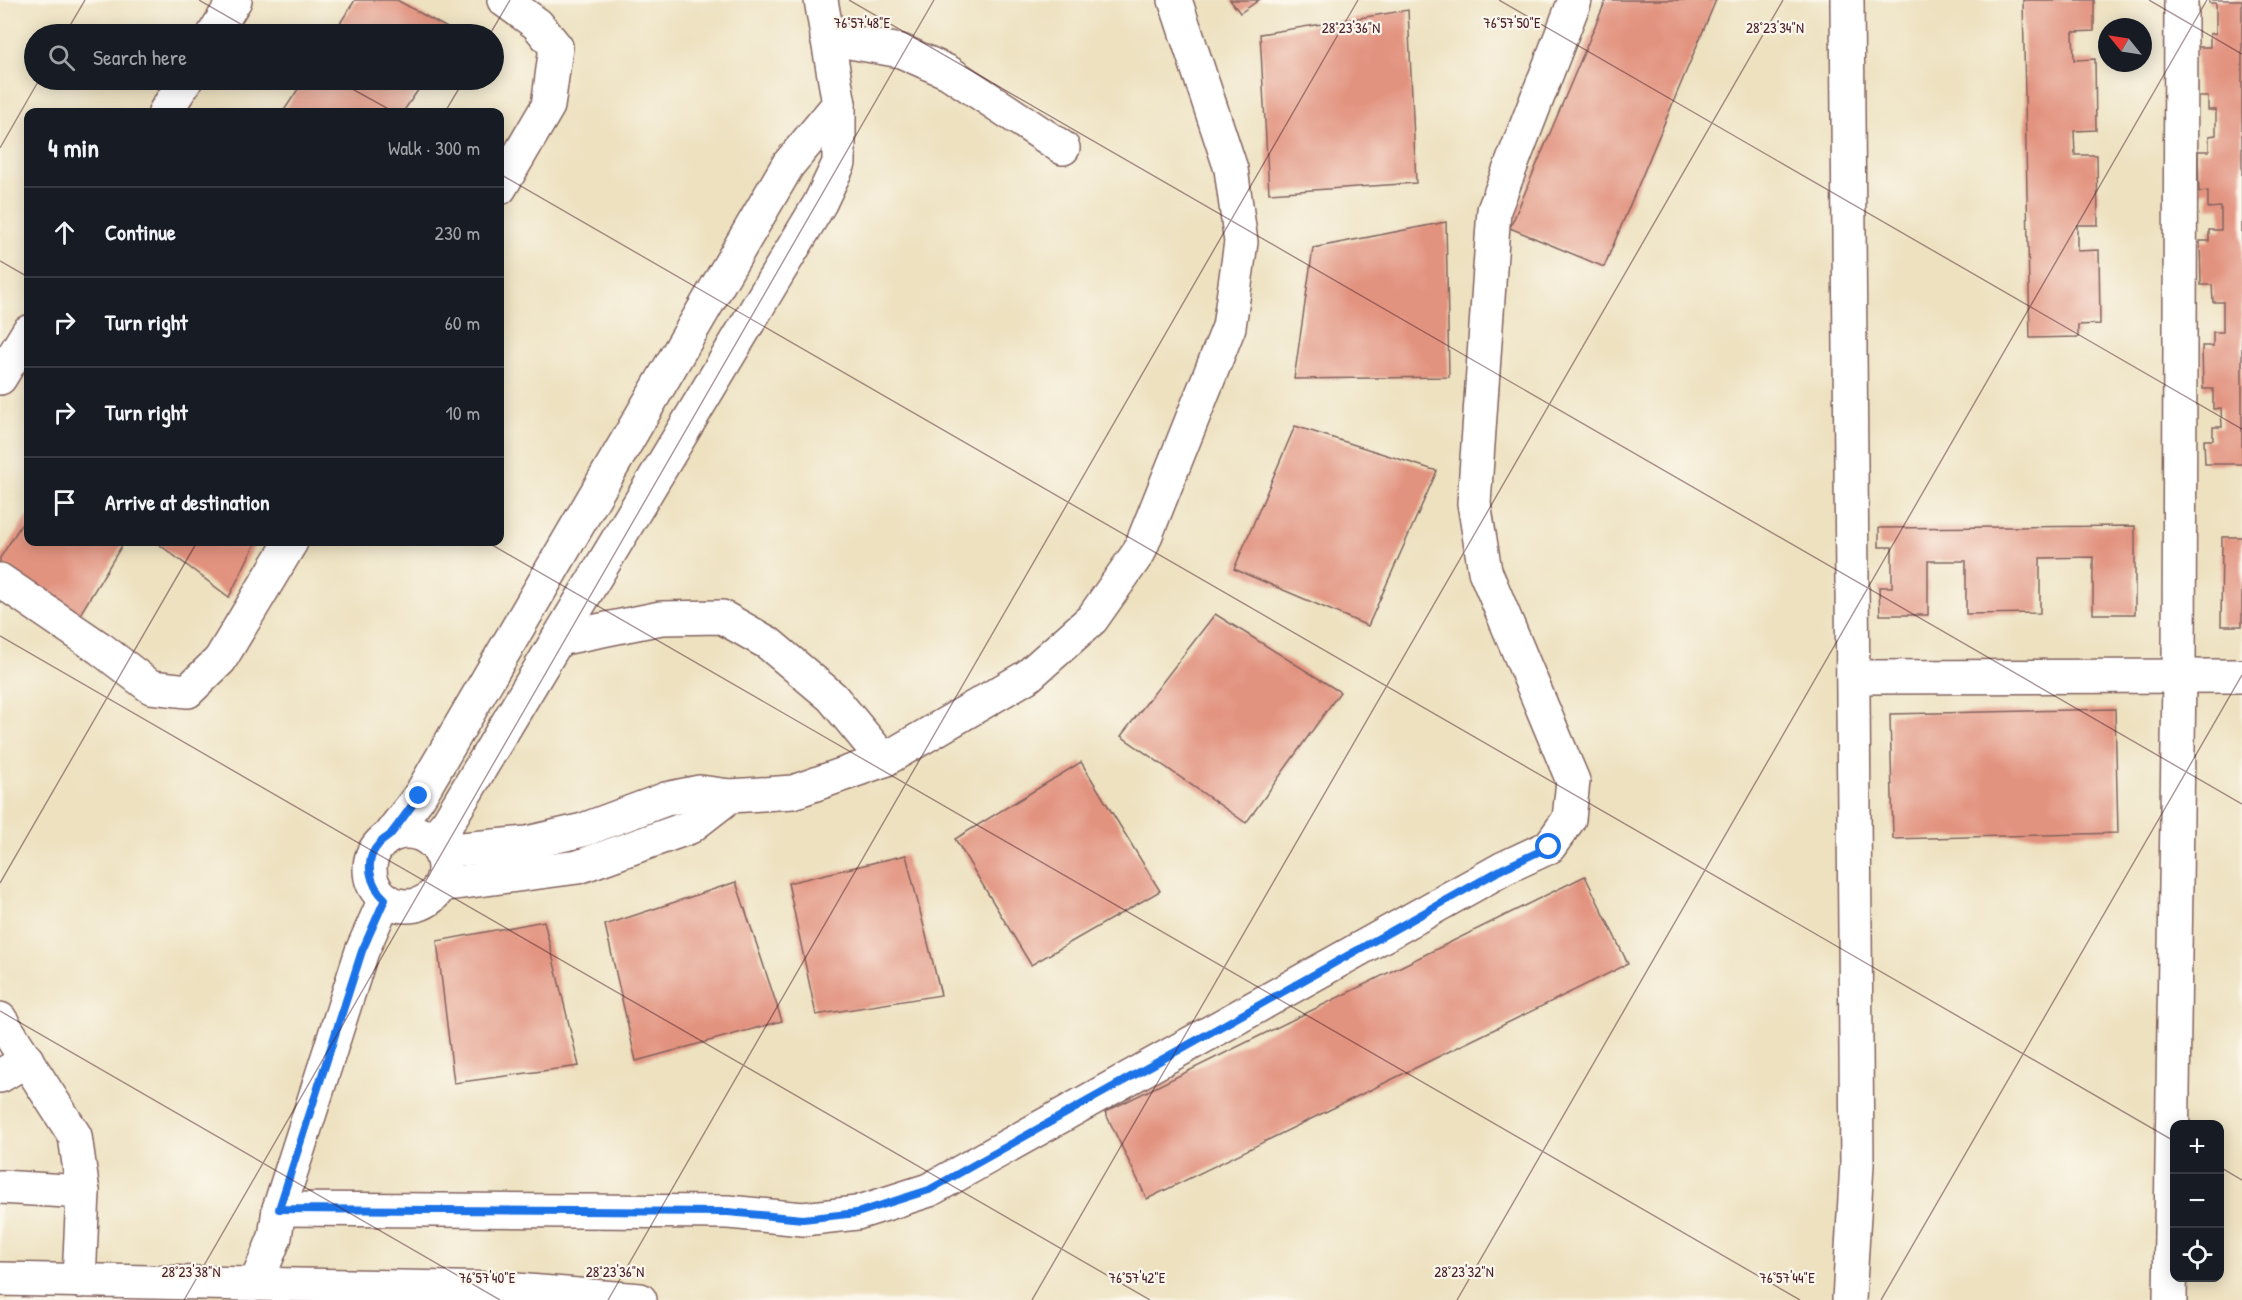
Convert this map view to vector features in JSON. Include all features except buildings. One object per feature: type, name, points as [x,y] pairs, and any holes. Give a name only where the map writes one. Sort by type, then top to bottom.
[{"type":"street","points":[[220,24],[235,0]]},
{"type":"street","points":[[504,0],[537,24],[556,47],[548,106],[504,181]]},
{"type":"street","points":[[436,846],[448,822],[820,203],[839,163],[839,104],[821,0]]},
{"type":"street","points":[[436,846],[527,843],[583,830],[666,799],[700,792],[730,796],[793,792],[884,760],[1028,676],[1092,619],[1139,552],[1229,327],[1241,242],[1231,169],[1175,0]]},
{"type":"street","points":[[277,1223],[728,1212],[803,1219],[857,1213],[929,1190],[1504,868],[1549,847],[1569,819],[1573,781],[1485,571],[1474,503],[1494,210],[1575,0]]},
{"type":"street","points":[[1847,0],[1857,1164],[1849,1300]]},
{"type":"street","points":[[2170,1300],[2179,676],[2181,0]]},
{"type":"street","points":[[827,38],[901,51],[948,72],[1063,148]]},
{"type":"street","points":[[168,108],[179,90]]},
{"type":"street","points":[[388,837],[403,832],[419,834],[436,846],[444,868],[441,885],[422,903],[410,906],[397,905],[376,891],[371,880],[372,855],[419,796],[788,165],[839,104]]},
{"type":"street","points":[[0,378],[24,339]]},
{"type":"street","points":[[0,580],[101,649],[151,687],[188,691],[220,660],[289,546]]},
{"type":"street","points":[[558,639],[661,618],[722,617],[768,643],[832,697],[884,760]]},
{"type":"street","points":[[1853,677],[2242,676]]},
{"type":"street","points":[[441,885],[578,867],[690,827],[730,796]]},
{"type":"street","points":[[256,1284],[362,951],[385,899]]},
{"type":"street","points":[[0,1020],[13,1068],[75,1136],[83,1192],[79,1281]]},
{"type":"street","points":[[0,1187],[83,1192]]},
{"type":"street","points":[[0,1279],[503,1289],[640,1300]]},
{"type":"route","points":[[419,796],[372,855],[371,880],[376,891],[385,899],[362,951],[279,1209],[728,1212],[803,1219],[857,1213],[929,1190],[1504,868],[1549,847]]}]
